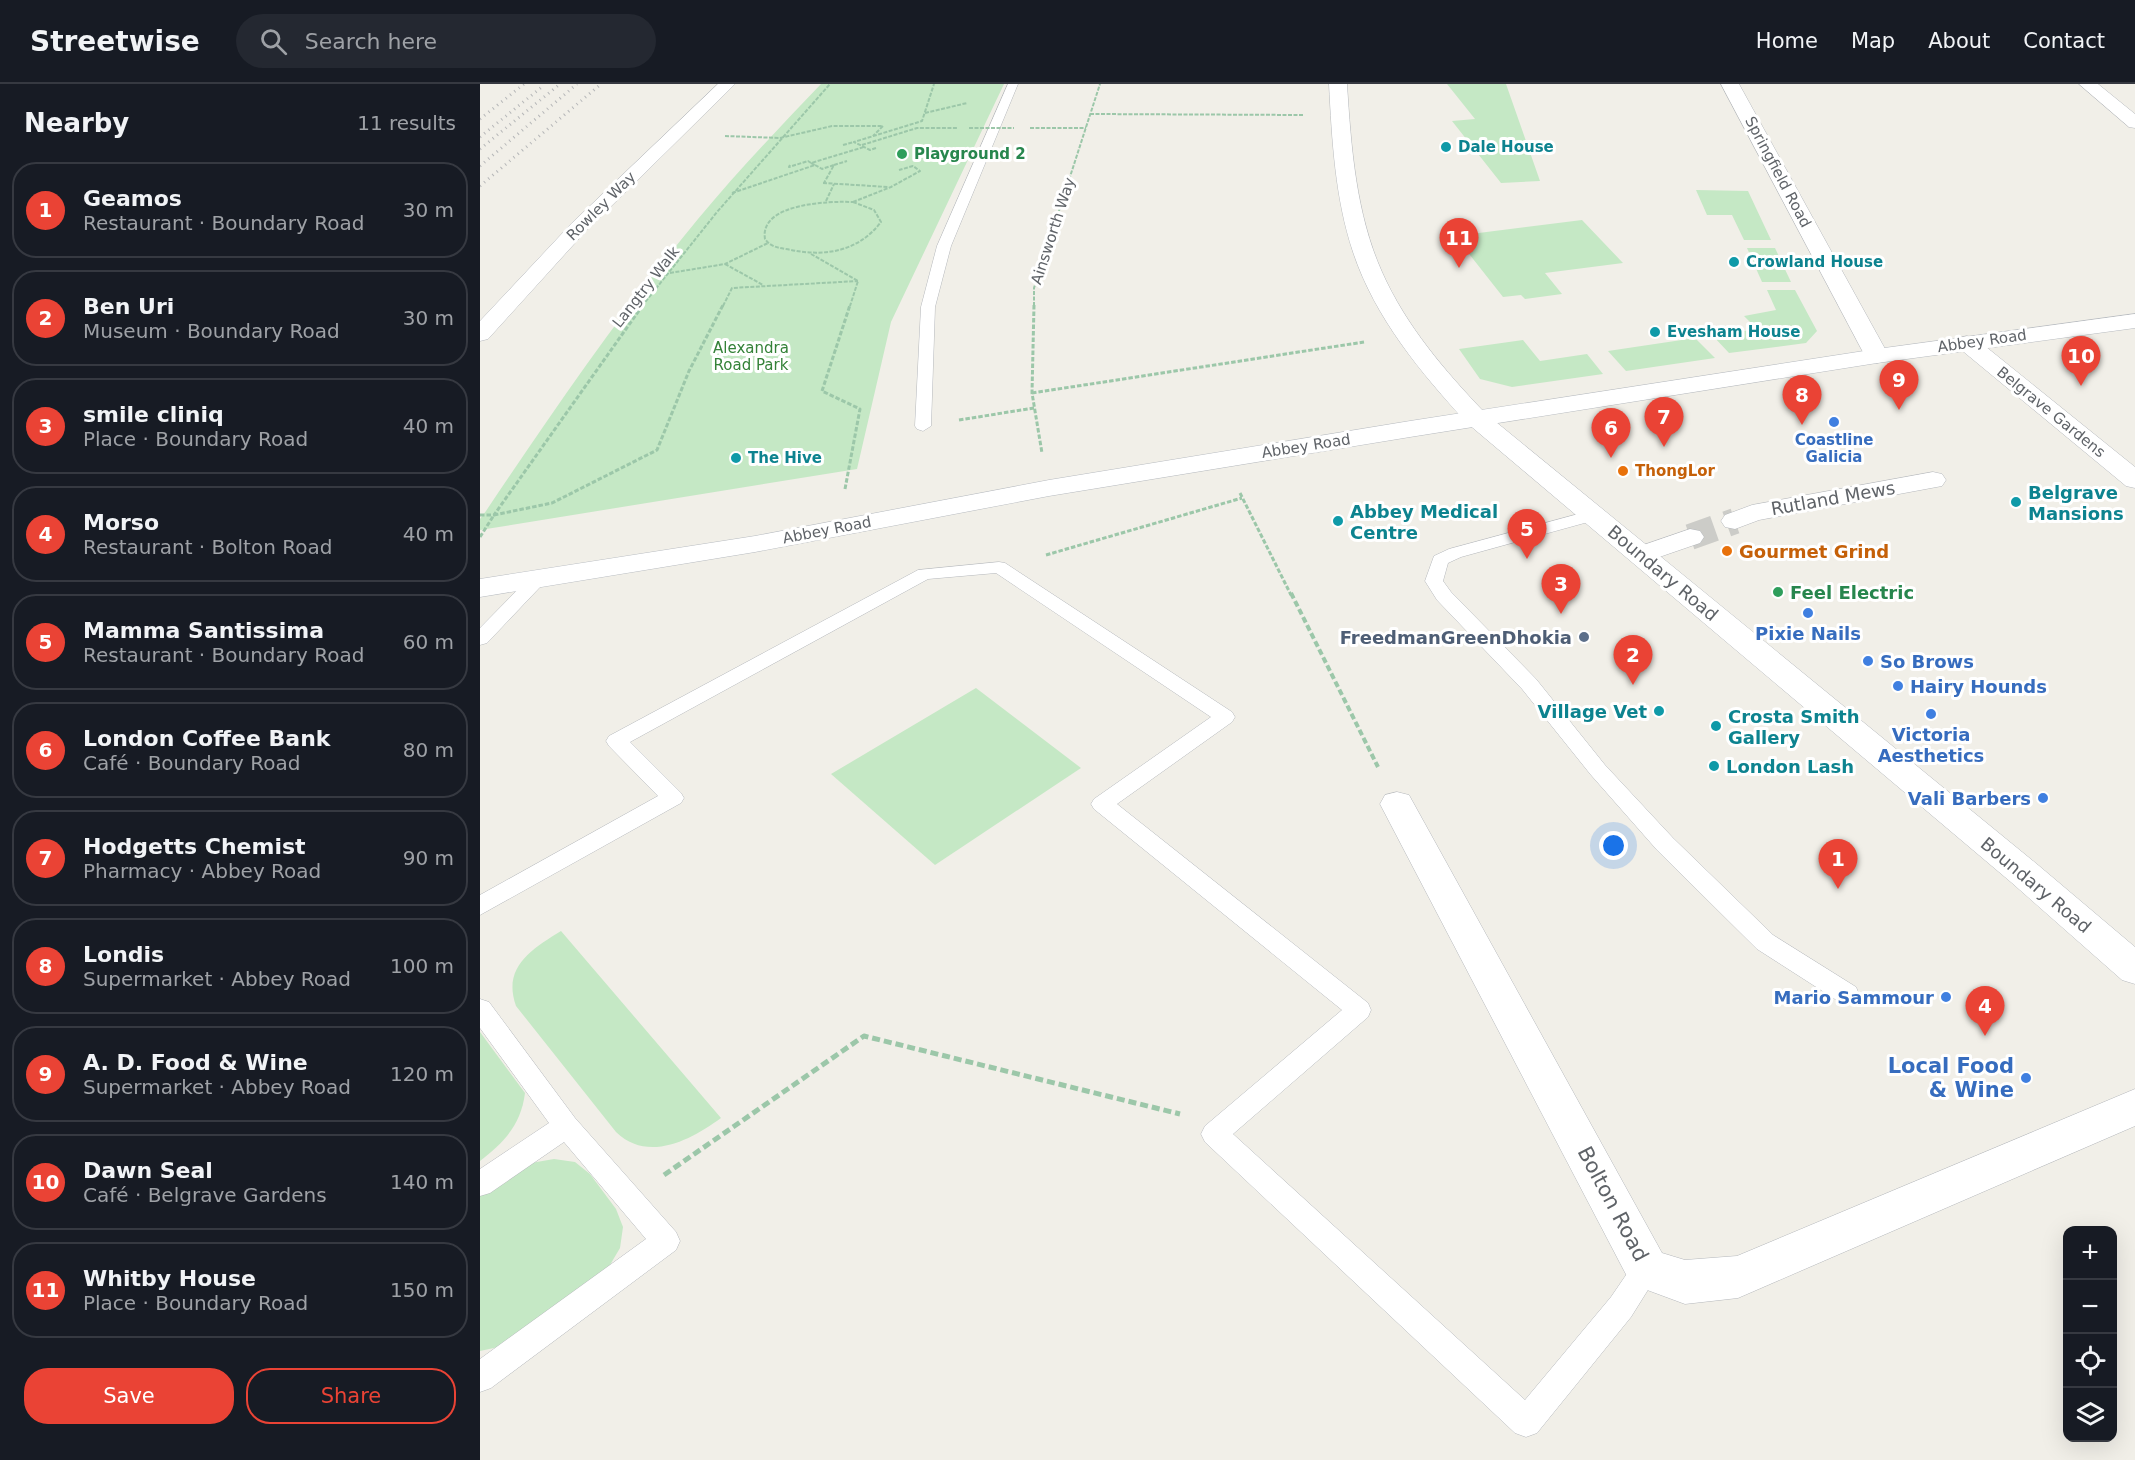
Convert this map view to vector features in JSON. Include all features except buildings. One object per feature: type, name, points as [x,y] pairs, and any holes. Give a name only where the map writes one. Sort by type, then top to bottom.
[{"type":"street","name":"Rowley Way","points":[[480,334],[578,228],[727,84]]},
{"type":"street","name":"Boundary Road","points":[[1338,84],[1351,195],[1363,248],[1378,284],[1406,333],[1438,377],[1476,418],[2025,874],[2135,969]]},
{"type":"street","name":"Springfield Road","points":[[1730,84],[1877,356]]},
{"type":"street","points":[[2088,84],[2135,123]]},
{"type":"street","name":"Abbey Road","points":[[480,588],[536,581],[838,528],[1049,488],[1476,418],[1877,356],[2135,321]]},
{"type":"street","name":"Belgrave Gardens","points":[[1967,343],[2135,480]]},
{"type":"street","name":"Rutland Mews","points":[[1735,521],[1752,513],[1933,480]]},
{"type":"street","points":[[1642,555],[1690,537]]},
{"type":"street","name":"Bolton Road","points":[[1397,804],[1647,1269],[1685,1282],[1738,1277],[2135,1107]]},
{"type":"lane","points":[[923,426],[928,308],[941,256],[1013,84]]},
{"type":"lane","points":[[1593,515],[1455,552],[1440,560],[1434,580],[1444,596],[1529,684],[1598,770],[1665,844],[1765,942],[1847,994]]},
{"type":"lane","points":[[480,906],[673,798],[616,741],[924,574],[999,567],[1225,717],[1102,804],[1359,1010],[1214,1134],[1526,1422],[1621,1307],[1647,1269]]},
{"type":"lane","points":[[480,639],[536,581]]},
{"type":"lane","points":[[480,1009],[566,1126],[666,1241],[480,1377]]},
{"type":"lane","points":[[480,1184],[566,1126]]},
{"type":"path","name":"Langtry Walk","points":[[480,537],[612,347],[732,193],[830,84]]},
{"type":"path","points":[[843,145],[922,121],[934,84]]},
{"type":"path","name":"Ainsworth Way","points":[[1049,488],[1032,393],[1034,288],[1100,84]]},
{"type":"path","points":[[926,113],[967,103]]},
{"type":"path","points":[[1090,114],[1340,115]]},
{"type":"path","points":[[780,138],[832,126],[883,126],[873,136]]},
{"type":"path","points":[[732,193],[917,128],[956,128]]},
{"type":"path","points":[[969,128],[1014,128]]},
{"type":"path","points":[[1025,128],[1086,128]]},
{"type":"path","points":[[854,142],[870,150],[876,148]]},
{"type":"path","points":[[790,165],[789,167],[808,161],[822,169],[847,161]]},
{"type":"path","points":[[834,165],[823,183],[891,187]]},
{"type":"path","points":[[853,202],[891,187],[920,171],[913,166],[899,170]]},
{"type":"path","points":[[826,201],[834,184]]},
{"type":"path","points":[[768,243],[764,236],[772,220],[800,205],[826,201],[853,202],[866,206],[879,215],[881,222],[868,239],[845,249],[810,254]]},
{"type":"path","points":[[670,273],[725,264],[768,243],[810,254],[858,281]]},
{"type":"path","points":[[725,264],[764,285]]},
{"type":"path","points":[[480,516],[552,503],[657,450],[688,370],[732,288],[858,281]]},
{"type":"path","points":[[838,528],[860,409],[822,391],[858,281]]},
{"type":"path","points":[[1032,393],[1363,343],[1406,333]]},
{"type":"path","points":[[923,426],[1034,408]]},
{"type":"path","points":[[1225,459],[1242,498],[1397,804]]},
{"type":"path","points":[[999,567],[1093,543],[1242,498]]},
{"type":"path","points":[[629,1199],[864,1036],[1225,1125]]},
{"type":"green space","name":"Alexandra Road Park","points":[[821,84],[1004,84],[891,322],[857,469],[480,530],[480,519],[562,399],[642,290],[728,184]]},
{"type":"green space","points":[[1447,84],[1506,84],[1540,181],[1501,183],[1452,121],[1475,119]]},
{"type":"green space","points":[[1696,190],[1748,191],[1771,240],[1744,240],[1732,215],[1707,215]]},
{"type":"green space","points":[[1582,220],[1623,263],[1545,273],[1562,294],[1525,299],[1521,295],[1503,297],[1455,236]]},
{"type":"green space","points":[[1747,248],[1775,248],[1791,282],[1762,282]]},
{"type":"green space","points":[[1767,290],[1795,290],[1817,331],[1806,343],[1729,353],[1713,336],[1757,329],[1744,316],[1776,310]]},
{"type":"green space","points":[[1695,338],[1715,358],[1626,371],[1608,351]]},
{"type":"green space","points":[[1523,340],[1540,361],[1587,354],[1603,374],[1512,387],[1480,379],[1459,349]]},
{"type":"green space","points":[[976,688],[1081,768],[935,865],[831,774]]},
{"type":"green space","points":[[561,931],[721,1118],[683,1140],[655,1147],[642,1146],[628,1141],[616,1132],[516,1006],[513,980],[516,970],[530,952]]},
{"type":"green space","points":[[480,1032],[525,1093],[520,1114],[510,1132],[480,1161]]},
{"type":"green space","points":[[554,1159],[575,1162],[590,1174],[616,1209],[623,1227],[620,1248],[607,1270],[503,1346],[480,1351],[480,1192],[531,1163]]},
{"type":"tunnel","points":[[1690,537],[1735,521]]},
{"type":"railway","points":[[480,119],[524,84]]},
{"type":"railway","points":[[480,149],[560,84]]},
{"type":"railway","points":[[480,166],[577,84]]},
{"type":"railway","points":[[480,186],[601,84]]},
{"type":"railway","points":[[480,137],[543,86]]},
{"type":"place","name":"Dale House","points":[[1446,147]]},
{"type":"place","name":"Playground 2","points":[[902,154]]},
{"type":"place","name":"Crowland House","points":[[1734,262]]},
{"type":"place","name":"Whitby House","points":[[1459,268]]},
{"type":"place","name":"Evesham House","points":[[1655,332]]},
{"type":"place","name":"Dawn Seal","points":[[2081,386]]},
{"type":"place","name":"A. D. Food & Wine","points":[[1899,410]]},
{"type":"place","name":"Coastline Galicia","points":[[1834,422]]},
{"type":"place","name":"Londis","points":[[1802,425]]},
{"type":"place","name":"Hodgetts Chemist","points":[[1664,447]]},
{"type":"place","name":"The Hive","points":[[736,458]]},
{"type":"place","name":"London Coffee Bank","points":[[1611,458]]},
{"type":"place","name":"ThongLor","points":[[1623,471]]},
{"type":"place","name":"Belgrave Mansions","points":[[2016,502]]},
{"type":"place","name":"Abbey Medical Centre","points":[[1338,521]]},
{"type":"place","name":"Gourmet Grind","points":[[1727,551]]},
{"type":"place","name":"Mamma Santissima","points":[[1527,559]]},
{"type":"place","name":"Feel Electric","points":[[1778,592]]},
{"type":"place","name":"Pixie Nails","points":[[1808,613]]},
{"type":"place","name":"smile cliniq","points":[[1561,614]]},
{"type":"place","name":"FreedmanGreenDhokia","points":[[1584,637]]},
{"type":"place","name":"So Brows","points":[[1868,661]]},
{"type":"place","name":"Ben Uri","points":[[1633,685]]},
{"type":"place","name":"Hairy Hounds","points":[[1898,686]]},
{"type":"place","name":"Village Vet","points":[[1659,711]]},
{"type":"place","name":"Victoria Aesthetics","points":[[1931,714]]},
{"type":"place","name":"Crosta Smith Gallery","points":[[1716,726]]},
{"type":"place","name":"London Lash","points":[[1714,766]]},
{"type":"place","name":"Vali Barbers","points":[[2043,798]]},
{"type":"place","name":"Geamos","points":[[1838,889]]},
{"type":"place","name":"Mario Sammour","points":[[1946,997]]},
{"type":"place","name":"Morso","points":[[1985,1036]]},
{"type":"place","name":"Local Food & Wine","points":[[2026,1078]]}]
